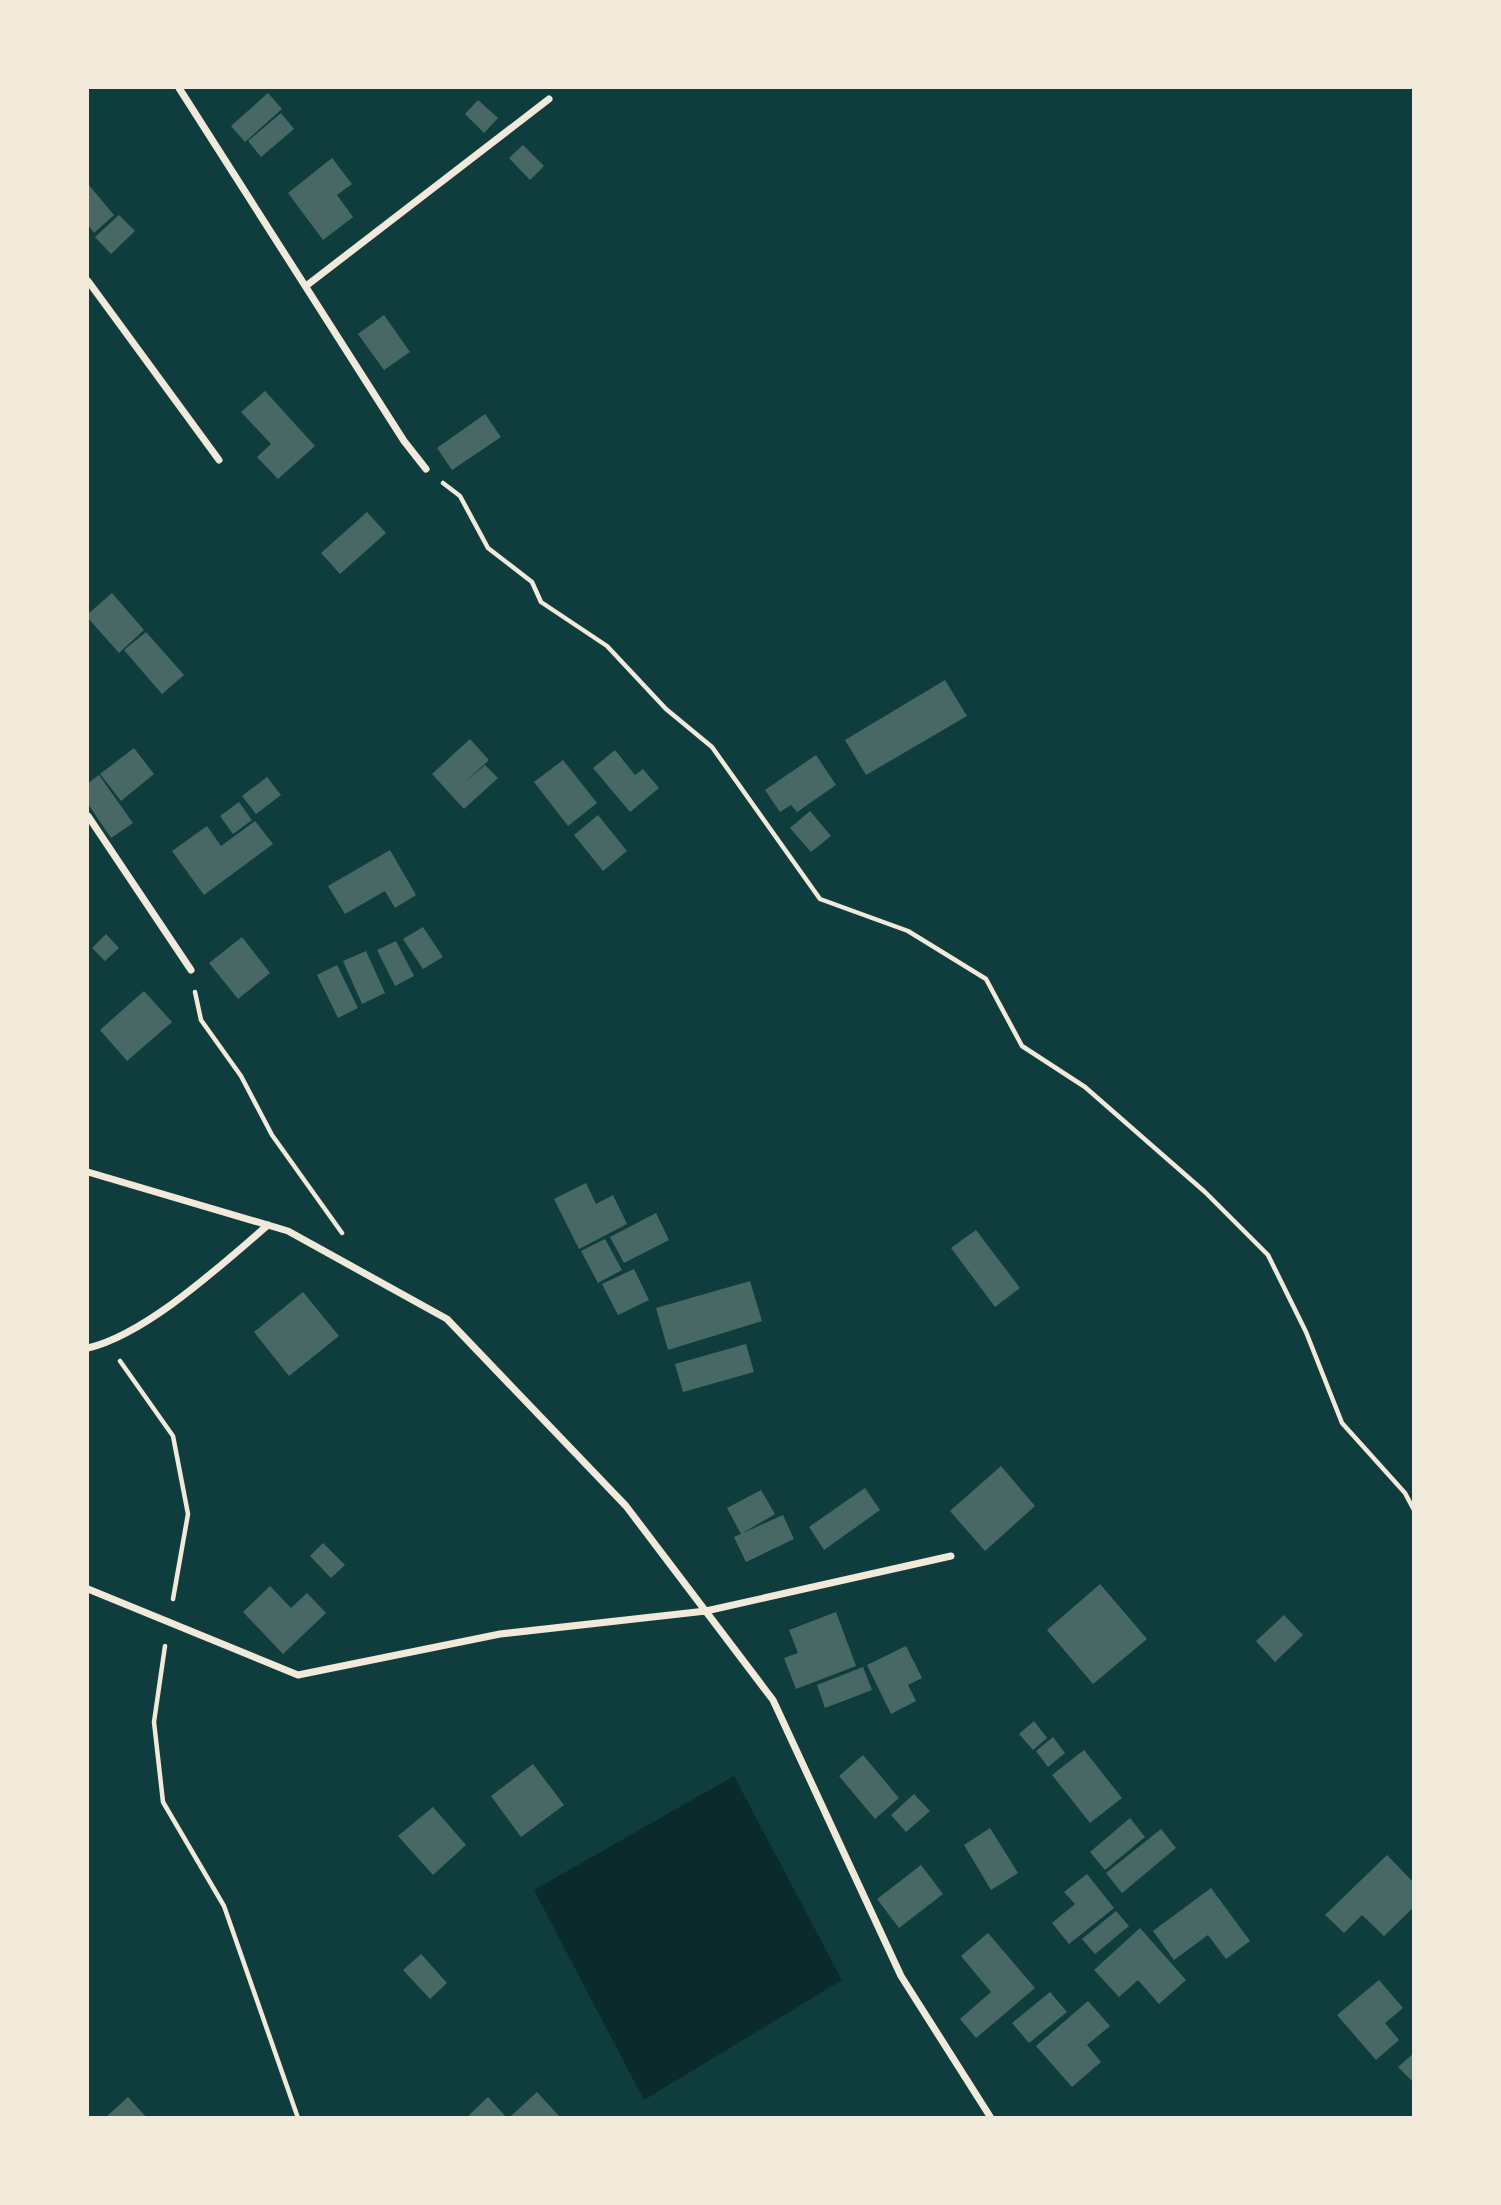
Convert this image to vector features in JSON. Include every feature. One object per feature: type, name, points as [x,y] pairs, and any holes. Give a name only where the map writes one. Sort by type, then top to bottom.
[{"type":"street","points":[[179,88],[404,441],[426,469]]},
{"type":"street","points":[[306,286],[549,99]]},
{"type":"street","points":[[88,281],[219,460]]},
{"type":"street","points":[[88,816],[191,970]]},
{"type":"street","points":[[88,1172],[288,1231],[447,1319],[626,1506],[774,1700],[901,1976],[992,2118]]},
{"type":"street","points":[[88,1348],[108,1343],[189,1292],[268,1225]]},
{"type":"street","points":[[88,1589],[298,1675],[500,1634],[706,1611],[951,1556]]},
{"type":"path","points":[[426,469],[460,496],[488,548],[533,582],[541,603],[607,646],[666,709],[712,747],[820,899],[908,931],[986,979],[1021,1046],[1085,1087],[1205,1192],[1268,1255],[1306,1332],[1342,1423],[1405,1493],[1413,1510]]},
{"type":"path","points":[[191,970],[201,1020],[241,1076],[272,1135],[340,1228],[366,1274]]},
{"type":"path","points":[[108,1343],[173,1436],[188,1514],[154,1722],[163,1802],[224,1906],[298,2118]]},
{"type":"water","points":[[734,1776],[842,1980],[644,2100],[534,1890]]},
{"type":"building","points":[[268,93],[282,109],[245,142],[231,126]]},
{"type":"building","points":[[478,100],[498,118],[484,133],[465,114]]},
{"type":"building","points":[[281,113],[294,129],[261,157],[248,141]]},
{"type":"building","points":[[523,145],[544,166],[530,180],[509,158]]},
{"type":"building","points":[[332,158],[352,184],[337,195],[353,217],[323,240],[288,193]]},
{"type":"building","points":[[88,184],[114,215],[94,233],[88,225]]},
{"type":"building","points":[[119,215],[135,231],[111,254],[95,237]]},
{"type":"building","points":[[384,315],[410,352],[384,370],[358,334]]},
{"type":"building","points":[[265,391],[315,446],[278,479],[257,457],[271,444],[241,412]]},
{"type":"building","points":[[485,414],[501,437],[452,470],[437,448]]},
{"type":"building","points":[[367,512],[386,533],[340,574],[321,553]]},
{"type":"building","points":[[112,593],[144,630],[119,653],[88,618],[88,614]]},
{"type":"building","points":[[146,632],[184,675],[162,694],[124,650]]},
{"type":"building","points":[[945,680],[967,716],[866,775],[845,740]]},
{"type":"building","points":[[470,739],[489,760],[464,783],[485,765],[498,778],[464,809],[432,774]]},
{"type":"building","points":[[134,748],[154,774],[121,801],[100,774]]},
{"type":"building","points":[[615,750],[635,775],[643,769],[659,788],[630,812],[593,768]]},
{"type":"building","points":[[816,755],[836,785],[797,812],[791,805],[780,812],[765,790]]},
{"type":"building","points":[[563,760],[597,803],[568,826],[534,782]]},
{"type":"building","points":[[99,775],[133,823],[111,838],[88,804],[88,783]]},
{"type":"building","points":[[267,777],[281,795],[256,814],[242,796]]},
{"type":"building","points":[[239,802],[252,820],[233,834],[220,816]]},
{"type":"building","points":[[810,811],[831,836],[811,852],[790,828]]},
{"type":"building","points":[[598,815],[627,851],[603,871],[574,835]]},
{"type":"building","points":[[255,821],[273,844],[204,895],[172,851],[207,826],[221,846]]},
{"type":"building","points":[[390,850],[416,895],[395,908],[385,891],[345,914],[328,886]]},
{"type":"building","points":[[423,927],[443,957],[423,969],[403,939]]},
{"type":"building","points":[[106,934],[119,948],[105,961],[92,948]]},
{"type":"building","points":[[242,937],[270,973],[238,999],[209,963]]},
{"type":"building","points":[[396,941],[414,976],[395,986],[377,950]]},
{"type":"building","points":[[366,951],[385,993],[362,1004],[343,961]]},
{"type":"building","points":[[337,965],[358,1008],[338,1018],[317,975]]},
{"type":"building","points":[[144,991],[172,1022],[127,1061],[100,1030]]},
{"type":"building","points":[[586,1183],[596,1204],[613,1195],[627,1224],[579,1249],[554,1199]]},
{"type":"building","points":[[656,1213],[669,1240],[624,1263],[610,1237]]},
{"type":"building","points":[[976,1230],[1020,1288],[995,1307],[951,1248]]},
{"type":"building","points":[[605,1239],[622,1270],[598,1283],[581,1251]]},
{"type":"building","points":[[634,1269],[649,1300],[618,1315],[602,1284]]},
{"type":"building","points":[[750,1281],[762,1321],[668,1350],[656,1308]]},
{"type":"building","points":[[303,1292],[339,1336],[289,1376],[254,1332]]},
{"type":"building","points":[[746,1344],[754,1372],[683,1392],[675,1364]]},
{"type":"building","points":[[1001,1466],[1035,1506],[985,1551],[950,1511]]},
{"type":"building","points":[[865,1488],[880,1510],[824,1550],[809,1527]]},
{"type":"building","points":[[761,1490],[775,1514],[741,1534],[727,1508]]},
{"type":"building","points":[[783,1515],[794,1539],[746,1562],[734,1537]]},
{"type":"building","points":[[323,1543],[345,1565],[331,1578],[310,1556]]},
{"type":"building","points":[[1100,1584],[1147,1639],[1093,1684],[1047,1630]]},
{"type":"building","points":[[270,1586],[291,1608],[307,1593],[326,1613],[283,1654],[243,1612]]},
{"type":"building","points":[[836,1612],[856,1666],[796,1689],[784,1658],[798,1653],[789,1630]]},
{"type":"building","points":[[1284,1615],[1303,1635],[1275,1662],[1256,1641]]},
{"type":"building","points":[[906,1646],[922,1678],[908,1685],[916,1701],[891,1714],[867,1665]]},
{"type":"building","points":[[863,1667],[872,1690],[825,1708],[817,1685]]},
{"type":"building","points":[[1034,1721],[1047,1738],[1033,1750],[1019,1734]]},
{"type":"building","points":[[1053,1737],[1065,1753],[1048,1767],[1036,1751]]},
{"type":"building","points":[[1084,1750],[1122,1798],[1090,1823],[1052,1775]]},
{"type":"building","points":[[863,1755],[899,1798],[875,1819],[839,1776]]},
{"type":"building","points":[[533,1764],[564,1805],[521,1837],[491,1796]]},
{"type":"building","points":[[914,1794],[930,1811],[906,1832],[891,1815]]},
{"type":"building","points":[[433,1807],[466,1845],[433,1875],[398,1836]]},
{"type":"building","points":[[1130,1818],[1145,1837],[1105,1870],[1090,1852]]},
{"type":"building","points":[[990,1828],[1018,1873],[991,1890],[964,1845]]},
{"type":"building","points":[[1161,1829],[1176,1848],[1122,1893],[1106,1873]]},
{"type":"building","points":[[1387,1855],[1414,1883],[1414,1907],[1384,1936],[1362,1915],[1344,1933],[1325,1915]]},
{"type":"building","points":[[921,1865],[943,1894],[899,1928],[877,1899]]},
{"type":"building","points":[[1087,1874],[1114,1908],[1069,1944],[1052,1923],[1075,1904],[1064,1892]]},
{"type":"building","points":[[1211,1888],[1250,1941],[1226,1959],[1208,1935],[1174,1960],[1153,1931]]},
{"type":"building","points":[[1116,1911],[1129,1926],[1095,1954],[1082,1939]]},
{"type":"building","points":[[1140,1928],[1186,1980],[1159,2004],[1138,1980],[1119,1997],[1094,1970]]},
{"type":"building","points":[[988,1933],[1035,1988],[976,2038],[960,2019],[991,1992],[961,1956]]},
{"type":"building","points":[[421,1954],[447,1983],[430,1999],[403,1970]]},
{"type":"building","points":[[1379,1980],[1403,2008],[1385,2023],[1399,2040],[1376,2060],[1337,2015]]},
{"type":"building","points":[[1050,1992],[1067,2012],[1029,2043],[1012,2023]]},
{"type":"building","points":[[1088,2001],[1110,2026],[1087,2045],[1101,2062],[1072,2087],[1036,2046]]},
{"type":"building","points":[[1414,2053],[1414,2083],[1398,2067]]},
{"type":"building","points":[[537,2092],[561,2118],[512,2118],[511,2116]]},
{"type":"building","points":[[128,2097],[147,2118],[105,2118]]},
{"type":"building","points":[[488,2097],[507,2118],[466,2118]]}]
